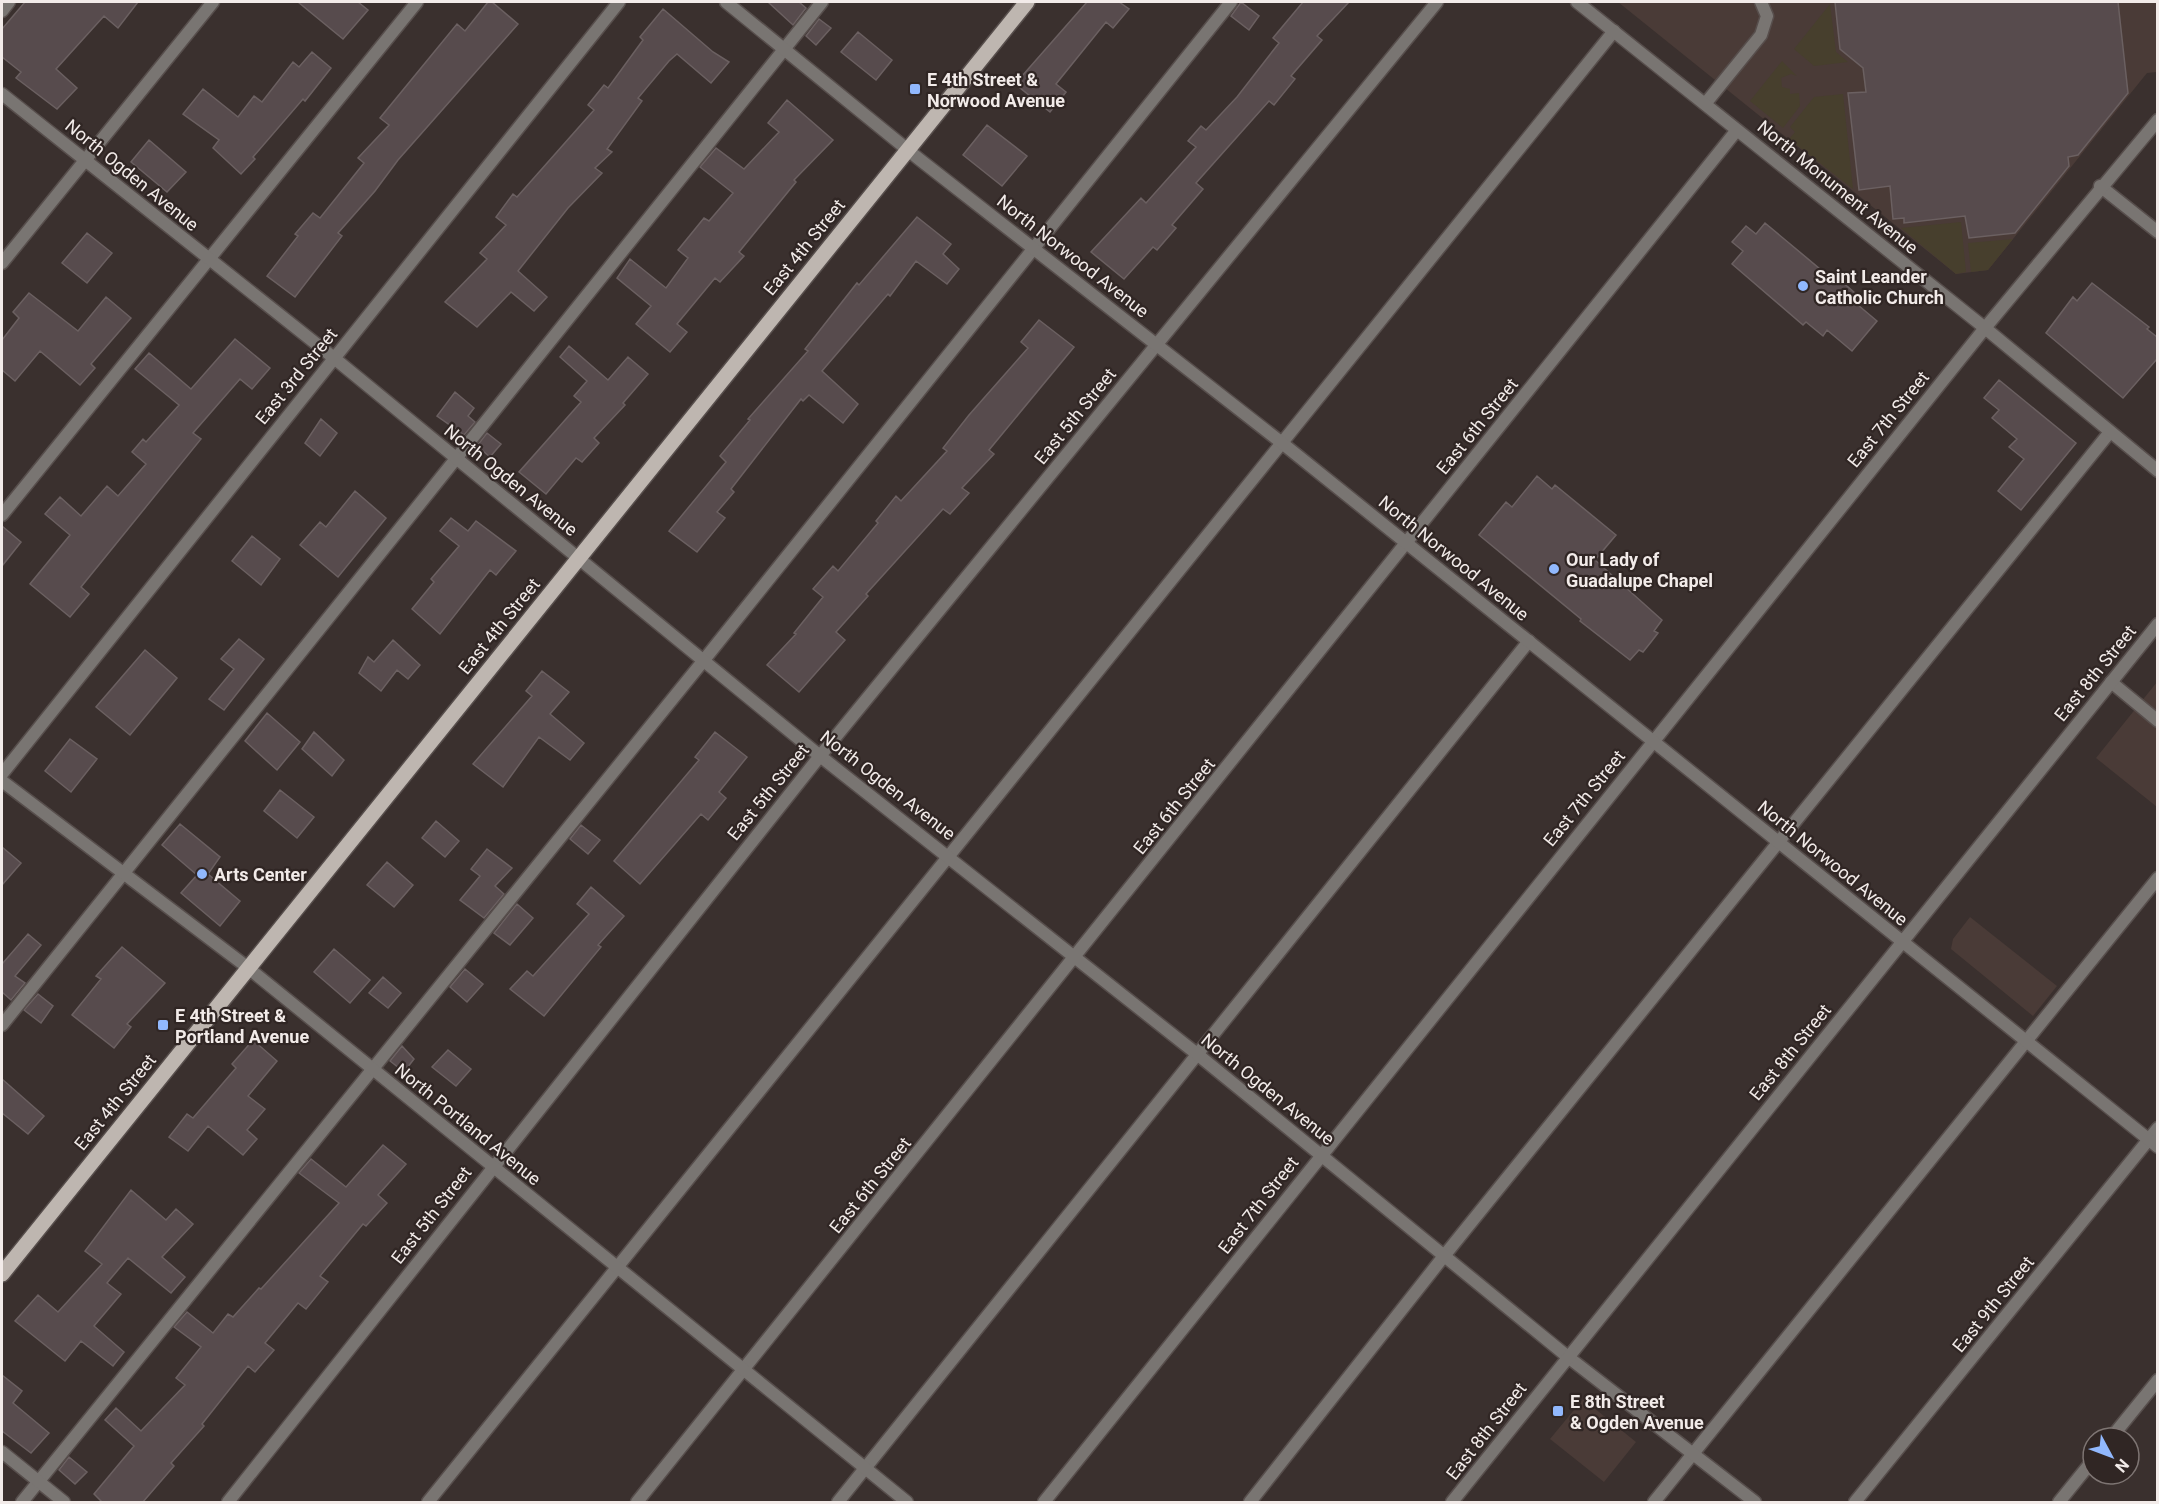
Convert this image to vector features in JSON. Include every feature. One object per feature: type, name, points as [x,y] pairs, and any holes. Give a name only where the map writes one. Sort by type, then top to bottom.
[{"type":"main road","name":"East 4th Street","points":[[2,1274],[247,967],[1027,2]]},
{"type":"street","points":[[2,11],[9,2]]},
{"type":"street","points":[[2,263],[213,2]]},
{"type":"street","points":[[2,515],[417,2]]},
{"type":"street","name":"East 3rd Street","points":[[2,774],[619,2]]},
{"type":"street","name":"North Norwood Avenue","points":[[726,2],[907,150],[1282,443],[2153,1143]]},
{"type":"street","points":[[2,1025],[454,457],[822,2]]},
{"type":"street","points":[[22,1503],[704,660],[1231,2]]},
{"type":"street","name":"East 5th Street","points":[[228,1503],[820,756],[1437,2]]},
{"type":"street","name":"North Monument Avenue","points":[[1577,2],[1985,328],[2157,471]]},
{"type":"street","points":[[1705,104],[1761,35],[1767,16],[1761,2]]},
{"type":"street","points":[[428,1503],[1614,31]]},
{"type":"street","name":"North Ogden Avenue","points":[[2,94],[334,358],[820,756],[950,856],[1568,1357],[1755,1503]]},
{"type":"street","name":"East 7th Street","points":[[1044,1503],[1320,1155],[1985,328],[2100,186],[2157,120]]},
{"type":"street","name":"East 6th Street","points":[[637,1503],[1737,130]]},
{"type":"street","points":[[2100,186],[2157,232]]},
{"type":"street","points":[[1250,1503],[1444,1256],[2110,432]]},
{"type":"street","name":"East 8th Street","points":[[1452,1503],[2157,624]]},
{"type":"street","points":[[838,1503],[1529,641]]},
{"type":"street","points":[[2111,682],[2157,721]]},
{"type":"street","name":"North Portland Avenue","points":[[2,781],[247,967],[371,1070],[745,1369],[907,1503]]},
{"type":"street","points":[[1654,1503],[2157,878]]},
{"type":"street","name":"East 9th Street","points":[[1856,1503],[2153,1143],[2157,1128]]},
{"type":"street","points":[[2121,1426],[2157,1380]]},
{"type":"street","points":[[2,1452],[64,1503]]},
{"type":"street","points":[[2059,1503],[2081,1475]]},
{"type":"shaded area","points":[[1618,2],[2157,2],[2157,72],[2147,73],[1988,270],[1956,274]]},
{"type":"shaded area","points":[[1830,4],[1836,52],[1848,62],[1814,66],[1794,49]]},
{"type":"shaded area","points":[[1782,61],[1797,76],[1791,74],[1781,78],[1782,87],[1790,89],[1790,94],[1799,93],[1800,106],[1783,128],[1750,101]]},
{"type":"shaded area","points":[[1843,94],[1853,189],[1789,139],[1795,132],[1790,127],[1814,97]]},
{"type":"shaded area","points":[[1961,222],[1966,272],[1956,274],[1901,228]]},
{"type":"shaded area","points":[[2013,239],[1988,270],[1971,272],[1968,243]]},
{"type":"shaded area","points":[[2157,682],[2157,807],[2096,758]]},
{"type":"shaded area","points":[[1970,917],[2057,986],[2033,1016],[1951,949],[1953,939]]},
{"type":"shaded area","points":[[1583,1399],[1636,1442],[1604,1482],[1550,1439]]},
{"type":"building","points":[[25,2],[138,2],[118,28],[104,16],[56,69],[77,88],[57,109],[16,78],[21,72],[2,57],[2,29]]},
{"type":"building","points":[[298,2],[358,2],[368,10],[343,39]]},
{"type":"building","points":[[488,2],[492,2],[518,24],[398,160],[375,191],[338,233],[342,236],[295,297],[267,276],[298,236],[295,234],[313,213],[320,218],[364,163],[358,158],[389,125],[380,118],[457,24],[465,31]]},
{"type":"building","points":[[768,2],[799,2],[806,8],[793,25]]},
{"type":"building","points":[[1087,2],[1119,2],[1129,9],[1113,28],[1106,22],[1056,84],[1066,92],[1050,112],[1015,84]]},
{"type":"building","points":[[1241,2],[1259,16],[1249,30],[1231,16]]},
{"type":"building","points":[[1303,2],[1349,2],[1317,36],[1322,40],[1291,76],[1295,79],[1274,105],[1269,101],[1196,183],[1203,189],[1172,225],[1176,228],[1157,250],[1153,247],[1124,279],[1091,252],[1141,198],[1146,203],[1196,147],[1188,141],[1201,126],[1206,130],[1237,97],[1279,43],[1273,38]]},
{"type":"building","points":[[1835,2],[2118,2],[2128,93],[2078,155],[2068,157],[2069,166],[2015,233],[1969,238],[1965,216],[1904,223],[1904,218],[1893,219],[1890,186],[1859,190],[1848,93],[1866,92],[1863,68],[1840,49]]},
{"type":"building","points":[[663,9],[713,52],[729,62],[711,83],[677,54],[669,61],[638,98],[642,101],[607,149],[612,152],[595,168],[602,173],[568,208],[518,271],[547,297],[534,311],[511,292],[477,327],[445,302],[487,259],[480,253],[506,225],[496,217],[513,194],[517,197],[594,110],[588,105],[604,85],[608,88],[643,40],[640,37]]},
{"type":"building","points":[[819,19],[831,28],[816,45],[806,36]]},
{"type":"building","points":[[858,32],[892,60],[876,80],[841,52]]},
{"type":"building","points":[[312,52],[331,68],[305,101],[303,99],[253,157],[255,159],[241,174],[213,148],[219,140],[183,114],[203,89],[238,117],[254,96],[262,102],[293,62],[299,67]]},
{"type":"building","points":[[787,100],[833,140],[794,180],[796,182],[739,252],[744,256],[720,282],[715,278],[677,324],[687,332],[670,352],[636,324],[651,306],[617,278],[630,259],[666,288],[688,258],[678,250],[704,218],[709,221],[733,193],[700,167],[716,148],[744,169],[779,132],[768,123]]},
{"type":"building","points":[[987,125],[1027,156],[1002,186],[963,155]]},
{"type":"building","points":[[149,140],[186,172],[167,192],[131,162]]},
{"type":"building","points":[[917,217],[951,244],[943,254],[959,269],[947,284],[916,261],[890,296],[888,294],[822,371],[858,404],[843,423],[809,395],[803,401],[801,399],[731,489],[734,492],[717,512],[725,518],[697,552],[669,531],[726,462],[720,456],[750,420],[748,419],[808,351],[805,349],[857,283],[859,285]]},
{"type":"building","name":"Saint Leander Catholic Church","points":[[1765,223],[1838,284],[1840,280],[1863,300],[1858,305],[1877,321],[1852,351],[1827,330],[1823,336],[1806,322],[1803,325],[1732,264],[1743,251],[1732,242],[1746,226],[1756,234]]},
{"type":"building","points":[[87,233],[112,253],[87,283],[62,263]]},
{"type":"building","points":[[2092,283],[2149,327],[2147,329],[2157,337],[2157,359],[2123,398],[2046,333],[2073,297],[2077,301]]},
{"type":"building","points":[[29,293],[78,331],[106,297],[131,318],[91,364],[95,368],[80,385],[40,351],[15,381],[2,370],[2,340],[19,318],[13,312]]},
{"type":"building","points":[[1039,320],[1074,347],[989,450],[994,454],[962,488],[969,493],[950,514],[943,509],[866,594],[868,596],[836,632],[845,640],[799,692],[767,665],[796,634],[794,633],[823,597],[813,589],[833,566],[838,571],[878,523],[876,521],[896,496],[901,501],[947,451],[943,448],[1028,348],[1021,342]]},
{"type":"building","points":[[235,339],[270,368],[252,389],[240,379],[193,433],[201,439],[81,587],[89,594],[70,617],[30,584],[70,535],[45,514],[60,497],[81,516],[107,486],[118,496],[146,464],[132,452],[143,439],[146,442],[179,405],[135,369],[149,353],[191,389]]},
{"type":"building","points":[[569,346],[608,380],[628,357],[648,374],[623,403],[625,405],[594,438],[599,443],[582,462],[576,458],[546,494],[519,472],[581,402],[574,396],[587,381],[560,357]]},
{"type":"building","points":[[1999,380],[2076,443],[2021,510],[1998,491],[2024,459],[2009,447],[2017,439],[1992,418],[1999,410],[1984,398]]},
{"type":"building","points":[[455,392],[474,408],[468,416],[475,422],[464,435],[437,416]]},
{"type":"building","points":[[321,419],[337,433],[320,456],[305,443]]},
{"type":"building","points":[[487,433],[501,444],[490,457],[477,446]]},
{"type":"building","name":"Our Lady of Guadalupe Chapel","points":[[1537,476],[1552,489],[1555,485],[1616,535],[1595,560],[1662,620],[1654,631],[1658,633],[1643,652],[1639,650],[1630,660],[1580,621],[1581,619],[1479,535],[1506,502],[1512,507]]},
{"type":"building","points":[[355,491],[386,518],[338,577],[300,545],[320,522],[326,527]]},
{"type":"building","points":[[451,518],[468,531],[476,521],[516,551],[496,575],[490,570],[440,634],[412,609],[434,582],[431,579],[459,546],[440,531]]},
{"type":"building","points":[[2,526],[21,542],[2,566]]},
{"type":"building","points":[[252,536],[280,559],[261,585],[232,561]]},
{"type":"building","points":[[239,639],[264,659],[224,710],[209,699],[234,669],[221,659]]},
{"type":"building","points":[[393,640],[420,665],[408,679],[397,670],[381,691],[359,673],[368,657],[374,662]]},
{"type":"building","points":[[145,650],[177,678],[130,735],[96,707]]},
{"type":"building","points":[[542,671],[569,692],[550,714],[584,743],[570,760],[539,737],[503,787],[473,764],[532,696],[526,691]]},
{"type":"building","points":[[267,713],[300,742],[277,770],[245,741]]},
{"type":"building","points":[[314,732],[344,760],[332,776],[302,749]]},
{"type":"building","points":[[715,732],[747,757],[719,792],[726,798],[708,820],[701,814],[640,884],[614,861],[699,760],[695,757]]},
{"type":"building","points":[[70,739],[97,759],[71,792],[45,771]]},
{"type":"building","points":[[280,790],[314,817],[297,838],[264,811]]},
{"type":"building","points":[[436,821],[459,841],[445,857],[422,838]]},
{"type":"building","name":"Arts Center","points":[[180,824],[220,857],[208,874],[240,901],[220,926],[181,893],[197,875],[162,845]]},
{"type":"building","points":[[581,825],[600,840],[588,854],[570,839]]},
{"type":"building","points":[[2,847],[21,863],[2,885]]},
{"type":"building","points":[[487,849],[512,868],[495,886],[504,894],[484,918],[460,900],[480,876],[471,869]]},
{"type":"building","points":[[387,862],[413,885],[394,907],[367,885]]},
{"type":"building","points":[[591,887],[624,916],[598,945],[601,947],[544,1016],[510,989],[527,971],[533,976],[589,914],[577,904]]},
{"type":"building","points":[[517,904],[533,918],[510,945],[494,933]]},
{"type":"building","points":[[28,934],[41,945],[15,976],[25,983],[11,1000],[2,992],[2,964]]},
{"type":"building","points":[[122,947],[165,983],[127,1024],[131,1027],[114,1048],[72,1015],[101,979],[96,976]]},
{"type":"building","points":[[334,949],[370,980],[350,1003],[314,972]]},
{"type":"building","points":[[465,969],[483,984],[467,1002],[450,987]]},
{"type":"building","points":[[383,977],[401,993],[388,1008],[369,993]]},
{"type":"building","points":[[38,994],[53,1006],[41,1023],[24,1010]]},
{"type":"building","points":[[253,1040],[277,1061],[248,1096],[265,1109],[247,1130],[257,1139],[243,1155],[208,1126],[188,1151],[169,1137],[187,1114],[193,1118],[236,1068],[232,1064]]},
{"type":"building","points":[[402,1046],[414,1059],[404,1072],[390,1061]]},
{"type":"building","points":[[448,1050],[471,1069],[456,1086],[432,1067]]},
{"type":"building","points":[[2,1079],[44,1116],[28,1134],[2,1113]]},
{"type":"building","points":[[383,1145],[406,1164],[378,1195],[387,1203],[366,1226],[363,1224],[320,1276],[328,1282],[306,1309],[298,1303],[265,1343],[274,1350],[255,1372],[248,1366],[202,1424],[204,1426],[171,1463],[174,1466],[142,1503],[103,1503],[94,1494],[134,1446],[105,1420],[116,1408],[141,1431],[185,1385],[176,1378],[201,1347],[174,1327],[187,1312],[213,1333],[228,1314],[233,1317],[259,1288],[261,1289],[339,1203],[299,1173],[311,1159],[346,1187]]},
{"type":"building","points":[[131,1190],[166,1220],[176,1209],[193,1224],[162,1257],[185,1277],[171,1293],[128,1258],[107,1283],[121,1294],[94,1326],[124,1352],[113,1366],[81,1341],[65,1361],[15,1321],[38,1295],[58,1312],[102,1264],[85,1251]]},
{"type":"building","points":[[2,1375],[22,1391],[13,1403],[49,1433],[31,1453],[2,1431]]},
{"type":"building","points":[[69,1457],[87,1472],[75,1484],[59,1470]]},
{"type":"place","name":"E 4th Street & Norwood Avenue","points":[[915,89]]},
{"type":"place","name":"Saint Leander Catholic Church","points":[[1803,286]]},
{"type":"place","name":"Our Lady of Guadalupe Chapel","points":[[1554,569]]},
{"type":"place","name":"Arts Center","points":[[202,874]]},
{"type":"place","name":"E 4th Street & Portland Avenue","points":[[163,1025]]},
{"type":"place","name":"E 8th Street & Ogden Avenue","points":[[1558,1411]]}]
